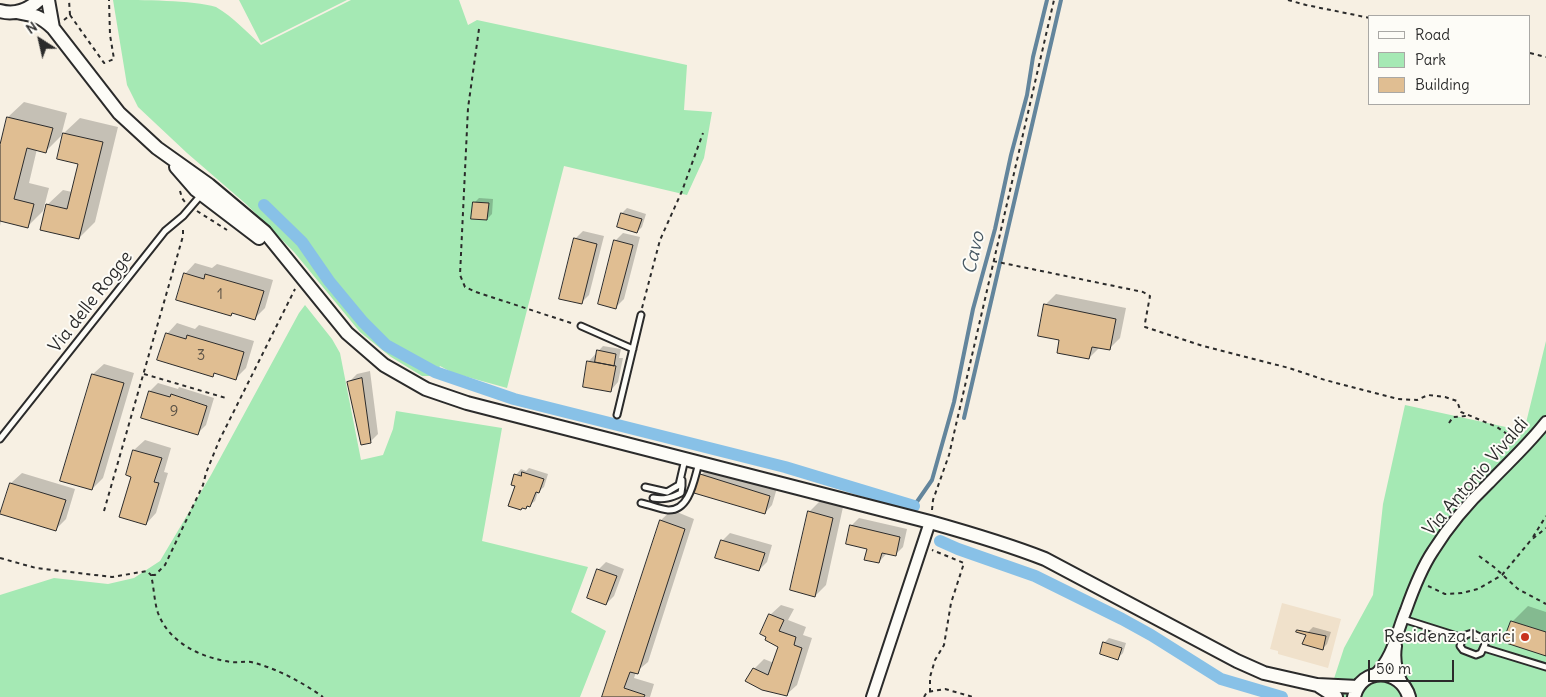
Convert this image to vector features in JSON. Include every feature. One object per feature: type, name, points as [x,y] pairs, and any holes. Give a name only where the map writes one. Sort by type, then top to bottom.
[{"type":"street","points":[[5,12],[31,6],[39,0]]},
{"type":"street","points":[[48,0],[53,28]]},
{"type":"street","points":[[5,12],[40,17],[53,28],[119,112],[294,267],[347,333],[384,366],[426,389],[467,403],[930,522],[1014,547],[1044,559],[1237,662],[1264,673],[1356,692],[1363,681],[1376,675],[1392,676],[1408,692]]},
{"type":"street","name":"Via Antonio Vivaldi","points":[[1408,692],[1397,674],[1395,654],[1403,619],[1432,552],[1466,507],[1546,422]]},
{"type":"street","points":[[872,697],[930,522]]},
{"type":"street","name":"Via Antonio Vivaldi","points":[[1376,675],[1386,663],[1398,637]]},
{"type":"street","points":[[1317,685],[1336,697]]},
{"type":"lane","name":"Via delle Rogge","points":[[0,439],[165,231],[183,216],[205,190]]},
{"type":"lane","points":[[617,414],[641,315]]},
{"type":"lane","points":[[580,326],[632,349]]},
{"type":"lane","points":[[645,487],[666,492],[679,485],[685,459]]},
{"type":"lane","points":[[641,503],[669,510],[679,508],[687,500],[700,463]]},
{"type":"lane","points":[[653,498],[671,498],[680,493],[682,486],[681,477]]},
{"type":"lane","points":[[1403,619],[1463,638]]},
{"type":"lane","points":[[1472,633],[1486,642],[1479,655],[1463,650],[1460,646],[1463,638],[1472,633]]},
{"type":"lane","points":[[1484,648],[1546,666]]},
{"type":"path","points":[[70,15],[104,63],[114,59],[110,35],[108,0]]},
{"type":"path","points":[[930,522],[933,500],[949,455],[1054,0]]},
{"type":"path","points":[[1288,0],[1368,18]]},
{"type":"path","points":[[479,29],[468,108],[460,275],[465,287],[476,292],[580,326]]},
{"type":"path","points":[[1531,53],[1546,57]]},
{"type":"path","points":[[641,315],[660,240],[682,191],[703,133]]},
{"type":"path","points":[[180,189],[182,198],[191,207],[228,230]]},
{"type":"path","points":[[104,511],[184,236],[183,216]]},
{"type":"path","points":[[994,261],[1143,292],[1150,296],[1145,327],[1203,346],[1398,399],[1417,400],[1428,395],[1445,397],[1457,402],[1461,412],[1467,416],[1497,427],[1524,446]]},
{"type":"path","points":[[151,575],[156,575],[165,566],[203,485],[219,441],[297,285]]},
{"type":"path","points":[[144,374],[226,398]]},
{"type":"path","points":[[1449,423],[1453,417],[1467,416]]},
{"type":"path","points":[[1532,540],[1546,516]]},
{"type":"path","points":[[1419,580],[1444,594],[1462,593],[1478,588],[1502,575],[1532,540],[1546,528]]},
{"type":"path","points":[[923,545],[964,563],[951,603],[944,645],[934,660],[930,677],[930,692]]},
{"type":"path","points":[[1479,556],[1518,589],[1546,604]]},
{"type":"path","points":[[0,558],[36,568],[112,577],[147,571],[151,575],[158,613],[173,638],[207,657],[233,662],[249,662],[276,670],[324,697]]},
{"type":"path","points":[[924,697],[930,692],[945,689],[973,697]]},
{"type":"shaded area","points":[[1282,603],[1341,619],[1328,668],[1278,654],[1278,651],[1270,649]]},
{"type":"green space","points":[[113,0],[152,0],[216,7],[234,20],[261,45],[351,0],[459,0],[468,25],[477,20],[687,65],[684,110],[712,112],[704,158],[687,195],[564,166],[507,388],[453,373],[440,366],[435,376],[422,376],[391,357],[360,332],[294,252],[246,204],[138,107],[127,85]]},
{"type":"green space","points":[[239,0],[347,0],[261,43]]},
{"type":"green space","points":[[305,305],[332,339],[340,353],[361,460],[383,455],[393,429],[396,411],[502,428],[482,541],[588,567],[571,612],[606,631],[580,697],[0,697],[0,595],[54,578],[108,584],[134,578],[160,561],[211,475]]},
{"type":"green space","points":[[1546,341],[1546,697],[1328,697],[1344,648],[1373,595],[1383,504],[1405,405],[1524,431]]},
{"type":"building","points":[[7,117],[53,128],[46,153],[27,148],[14,199],[34,204],[28,228],[0,221],[0,145]]},
{"type":"building","points":[[63,133],[103,142],[79,239],[40,230],[46,204],[67,209],[78,164],[57,159]]},
{"type":"building","points":[[473,202],[489,203],[487,220],[471,219]]},
{"type":"building","points":[[621,213],[642,219],[637,233],[617,227]]},
{"type":"building","points":[[574,238],[597,244],[582,304],[559,299]]},
{"type":"building","points":[[614,240],[633,245],[616,309],[598,304]]},
{"type":"building","points":[[184,273],[204,279],[205,274],[264,291],[255,320],[232,313],[231,316],[176,300]]},
{"type":"building","points":[[1044,304],[1116,319],[1110,350],[1092,347],[1089,359],[1057,353],[1059,340],[1038,336]]},
{"type":"building","points":[[166,333],[186,339],[187,335],[244,352],[236,380],[214,373],[213,377],[157,360]]},
{"type":"building","points":[[597,350],[616,354],[614,366],[595,362]]},
{"type":"building","points":[[587,361],[616,366],[611,392],[583,387]]},
{"type":"building","points":[[92,374],[124,383],[92,490],[60,481]]},
{"type":"building","points":[[362,378],[371,443],[361,445],[347,382]]},
{"type":"building","points":[[149,391],[170,397],[171,394],[207,406],[198,435],[141,418]]},
{"type":"building","points":[[133,450],[162,458],[154,482],[159,483],[146,525],[119,517],[131,477],[126,475]]},
{"type":"building","points":[[522,472],[544,479],[539,493],[536,492],[530,507],[527,506],[526,509],[522,508],[521,510],[508,506],[515,486],[511,485],[514,474],[521,476]]},
{"type":"building","points":[[700,474],[770,496],[765,514],[694,493]]},
{"type":"building","points":[[10,483],[66,500],[56,531],[0,514]]},
{"type":"building","points":[[808,511],[833,518],[815,597],[790,590]]},
{"type":"building","points":[[660,520],[685,529],[638,674],[630,672],[624,688],[645,695],[644,697],[602,697]]},
{"type":"building","points":[[850,525],[900,537],[896,556],[882,553],[879,563],[864,560],[867,549],[846,544]]},
{"type":"building","points":[[721,540],[765,553],[759,571],[715,558]]},
{"type":"building","points":[[597,569],[617,576],[606,605],[587,598]]},
{"type":"building","points":[[769,614],[784,620],[779,631],[796,637],[794,645],[802,648],[787,696],[762,690],[745,681],[753,668],[768,675],[778,647],[765,640],[766,637],[760,634]]},
{"type":"building","name":"Residenza Larici","points":[[1511,621],[1546,632],[1546,656],[1503,642]]},
{"type":"building","points":[[1297,630],[1326,636],[1323,650],[1302,644],[1306,635],[1296,632]]},
{"type":"building","points":[[1103,642],[1122,648],[1118,660],[1100,654]]},
{"type":"waterway","name":"Cavo","points":[[914,506],[932,480],[954,402],[973,309],[995,229],[1011,155],[1027,95],[1033,57],[1047,0]]},
{"type":"waterway","points":[[964,418],[1061,0]]},
{"type":"waterway","points":[[264,205],[302,242],[329,281],[363,322],[386,345],[435,372],[514,399],[785,467],[914,506]]},
{"type":"waterway","points":[[940,541],[1035,576],[1151,635],[1221,679],[1282,697]]},
{"type":"place","name":"Residenza Larici","points":[[1525,637]]}]
